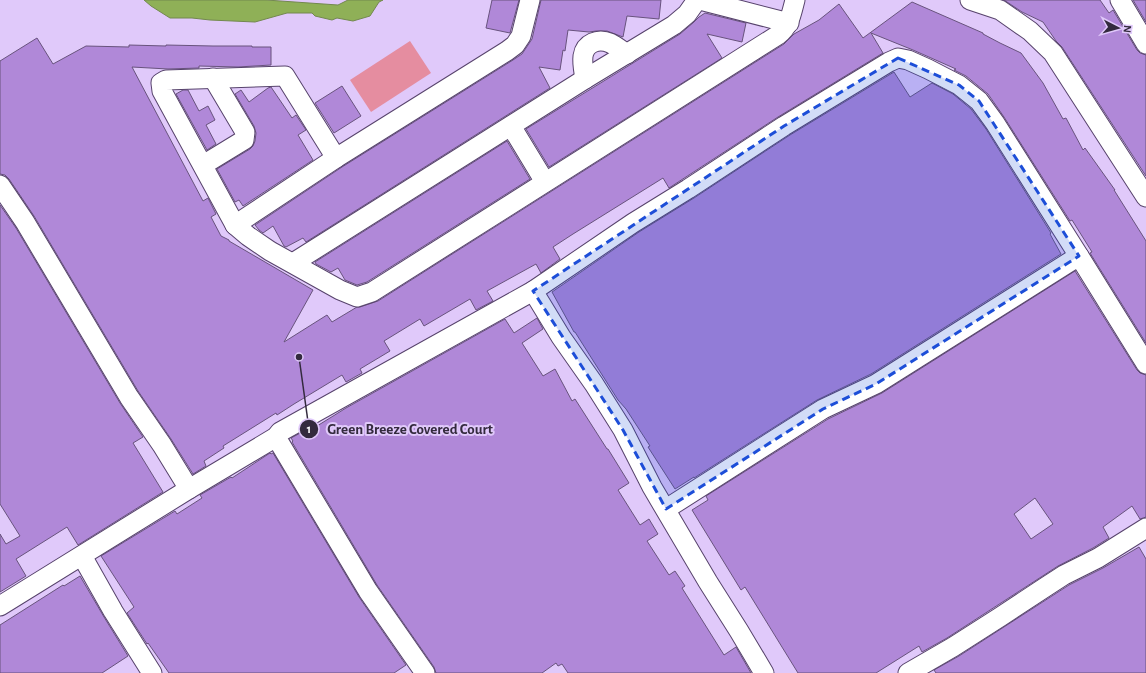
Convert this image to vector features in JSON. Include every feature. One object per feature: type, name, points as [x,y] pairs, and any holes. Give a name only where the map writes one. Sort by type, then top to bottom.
[{"type":"street","points":[[235,225],[336,158],[507,51],[521,36],[530,0]]},
{"type":"street","points":[[293,263],[585,79],[674,25],[687,14],[699,0],[789,23]]},
{"type":"street","points":[[336,158],[285,76],[166,80],[161,83],[162,91],[235,225],[248,236],[293,263],[340,290],[357,297],[372,292],[778,35],[789,23],[795,0]]},
{"type":"street","points":[[970,0],[1000,10],[1030,31],[1053,53],[1146,197]]},
{"type":"street","points":[[1120,0],[1146,44]]},
{"type":"street","points":[[585,79],[583,56],[587,47],[594,42],[603,41],[610,43],[627,54]]},
{"type":"street","points":[[0,606],[276,437],[280,432],[533,291],[633,223],[784,126],[898,58],[908,60],[922,66],[959,85],[979,101],[995,123],[1080,256],[1146,364]]},
{"type":"street","points":[[203,165],[244,140],[245,136],[245,132],[213,78]]},
{"type":"street","points":[[511,126],[545,182]]},
{"type":"street","points":[[0,185],[25,222],[129,397],[162,445],[189,489]]},
{"type":"street","points":[[666,510],[823,409],[876,384],[1080,256]]},
{"type":"street","points":[[533,291],[561,337],[594,384],[623,430],[652,487],[764,673]]},
{"type":"street","points":[[276,437],[368,591],[425,673]]},
{"type":"street","points":[[908,673],[953,647],[1064,575],[1098,558],[1146,528]]},
{"type":"street","points":[[82,556],[113,611],[152,673]]},
{"type":"highlighted area","points":[[898,58],[959,85],[979,101],[1079,256],[876,384],[823,409],[666,509],[623,430],[533,291],[784,126]]},
{"type":"shaded area","points":[[144,0],[266,0],[338,5],[348,0],[383,0],[379,2],[370,16],[353,21],[337,18],[332,20],[315,16],[312,13],[287,13],[255,22],[170,18]]},
{"type":"shaded area","points":[[410,41],[431,73],[371,112],[350,80]]},
{"type":"building","points":[[492,0],[519,0],[510,33],[486,28]]},
{"type":"building","points":[[541,0],[661,0],[659,19],[627,16],[623,37],[607,31],[589,32],[568,30],[560,70],[539,67],[550,88],[306,242],[303,238],[286,247],[273,226],[263,233],[259,230],[255,225],[342,167],[522,54],[532,39]]},
{"type":"building","points":[[1004,0],[1100,0],[1109,13],[1113,10],[1137,50],[1146,55],[1146,176],[1062,47],[1043,22],[1022,12]]},
{"type":"building","points":[[1133,0],[1146,0],[1146,22]]},
{"type":"building","points":[[912,2],[983,33],[1021,53],[1043,83],[1063,119],[1066,118],[1083,150],[1085,148],[1115,190],[1146,241],[1146,343],[1090,253],[1092,252],[1072,220],[1070,221],[988,94],[966,76],[954,70],[956,69],[871,33],[883,53],[778,117],[669,188],[663,178],[573,234],[553,247],[560,259],[541,273],[536,264],[487,291],[493,301],[476,310],[470,299],[424,326],[420,319],[384,341],[390,351],[360,369],[362,373],[346,382],[342,375],[277,415],[276,413],[223,446],[224,448],[204,461],[206,466],[193,474],[138,391],[34,216],[9,179],[5,175],[0,174],[0,61],[37,38],[53,64],[86,46],[129,47],[129,45],[166,45],[271,47],[271,65],[238,67],[199,66],[199,68],[168,69],[132,67],[203,201],[208,198],[216,214],[211,217],[221,236],[313,290],[284,342],[327,315],[332,322],[357,307],[378,301],[784,44],[794,34],[819,20],[839,4],[863,38]]},
{"type":"building","points":[[705,13],[746,23],[742,42],[707,34],[722,58],[549,167],[526,129],[680,34]]},
{"type":"building","points":[[894,72],[910,97],[932,83],[953,94],[971,109],[986,129],[1051,233],[1050,234],[1061,254],[871,374],[817,400],[675,489],[648,447],[650,446],[574,332],[552,292],[639,232],[790,135]]},
{"type":"building","points":[[342,86],[361,116],[334,133],[315,103]]},
{"type":"building","points":[[271,87],[292,118],[296,115],[306,130],[298,135],[313,160],[243,206],[239,200],[235,202],[217,169],[250,149],[255,141],[256,133],[254,126],[235,94],[241,90],[249,102]]},
{"type":"building","points":[[183,90],[188,90],[199,111],[208,106],[215,120],[206,125],[216,144],[207,150],[176,94]]},
{"type":"building","points":[[507,141],[530,179],[367,282],[357,285],[345,280],[338,268],[331,272],[316,264],[315,262]]},
{"type":"building","points":[[0,205],[16,228],[120,403],[143,437],[133,443],[163,492],[78,545],[67,527],[16,559],[26,576],[0,592],[0,534],[6,544],[20,536],[0,504]]},
{"type":"building","points":[[1075,271],[1137,370],[1146,375],[1146,517],[1140,519],[1132,506],[1103,527],[1109,538],[1058,566],[947,638],[922,652],[919,646],[876,673],[798,673],[745,587],[741,590],[692,510],[708,500],[706,496],[828,419],[882,393]],"holes":[[[1035,498],[1053,524],[1031,539],[1014,514]]]},
{"type":"building","points":[[537,318],[543,329],[522,343],[543,376],[555,369],[572,401],[575,399],[629,483],[618,490],[640,525],[649,519],[658,534],[647,541],[669,575],[675,571],[685,586],[682,588],[724,655],[736,647],[751,673],[568,673],[562,664],[558,666],[556,663],[542,673],[436,673],[434,667],[377,585],[291,438],[308,429],[309,431],[346,408],[505,319],[514,333]]},
{"type":"building","points":[[270,453],[273,453],[359,597],[406,665],[394,673],[169,673],[148,643],[147,644],[127,613],[134,607],[101,556],[175,511],[177,514],[202,498],[200,495],[231,477],[232,478]]},
{"type":"building","points":[[1139,547],[1146,559],[1146,673],[936,673],[934,670],[959,656],[1069,585],[1103,568]]},
{"type":"building","points":[[80,576],[128,656],[102,673],[0,673],[0,625],[63,585],[64,586]]},
{"type":"place","name":"Green Breeze Covered Court","points":[[299,357]]}]
